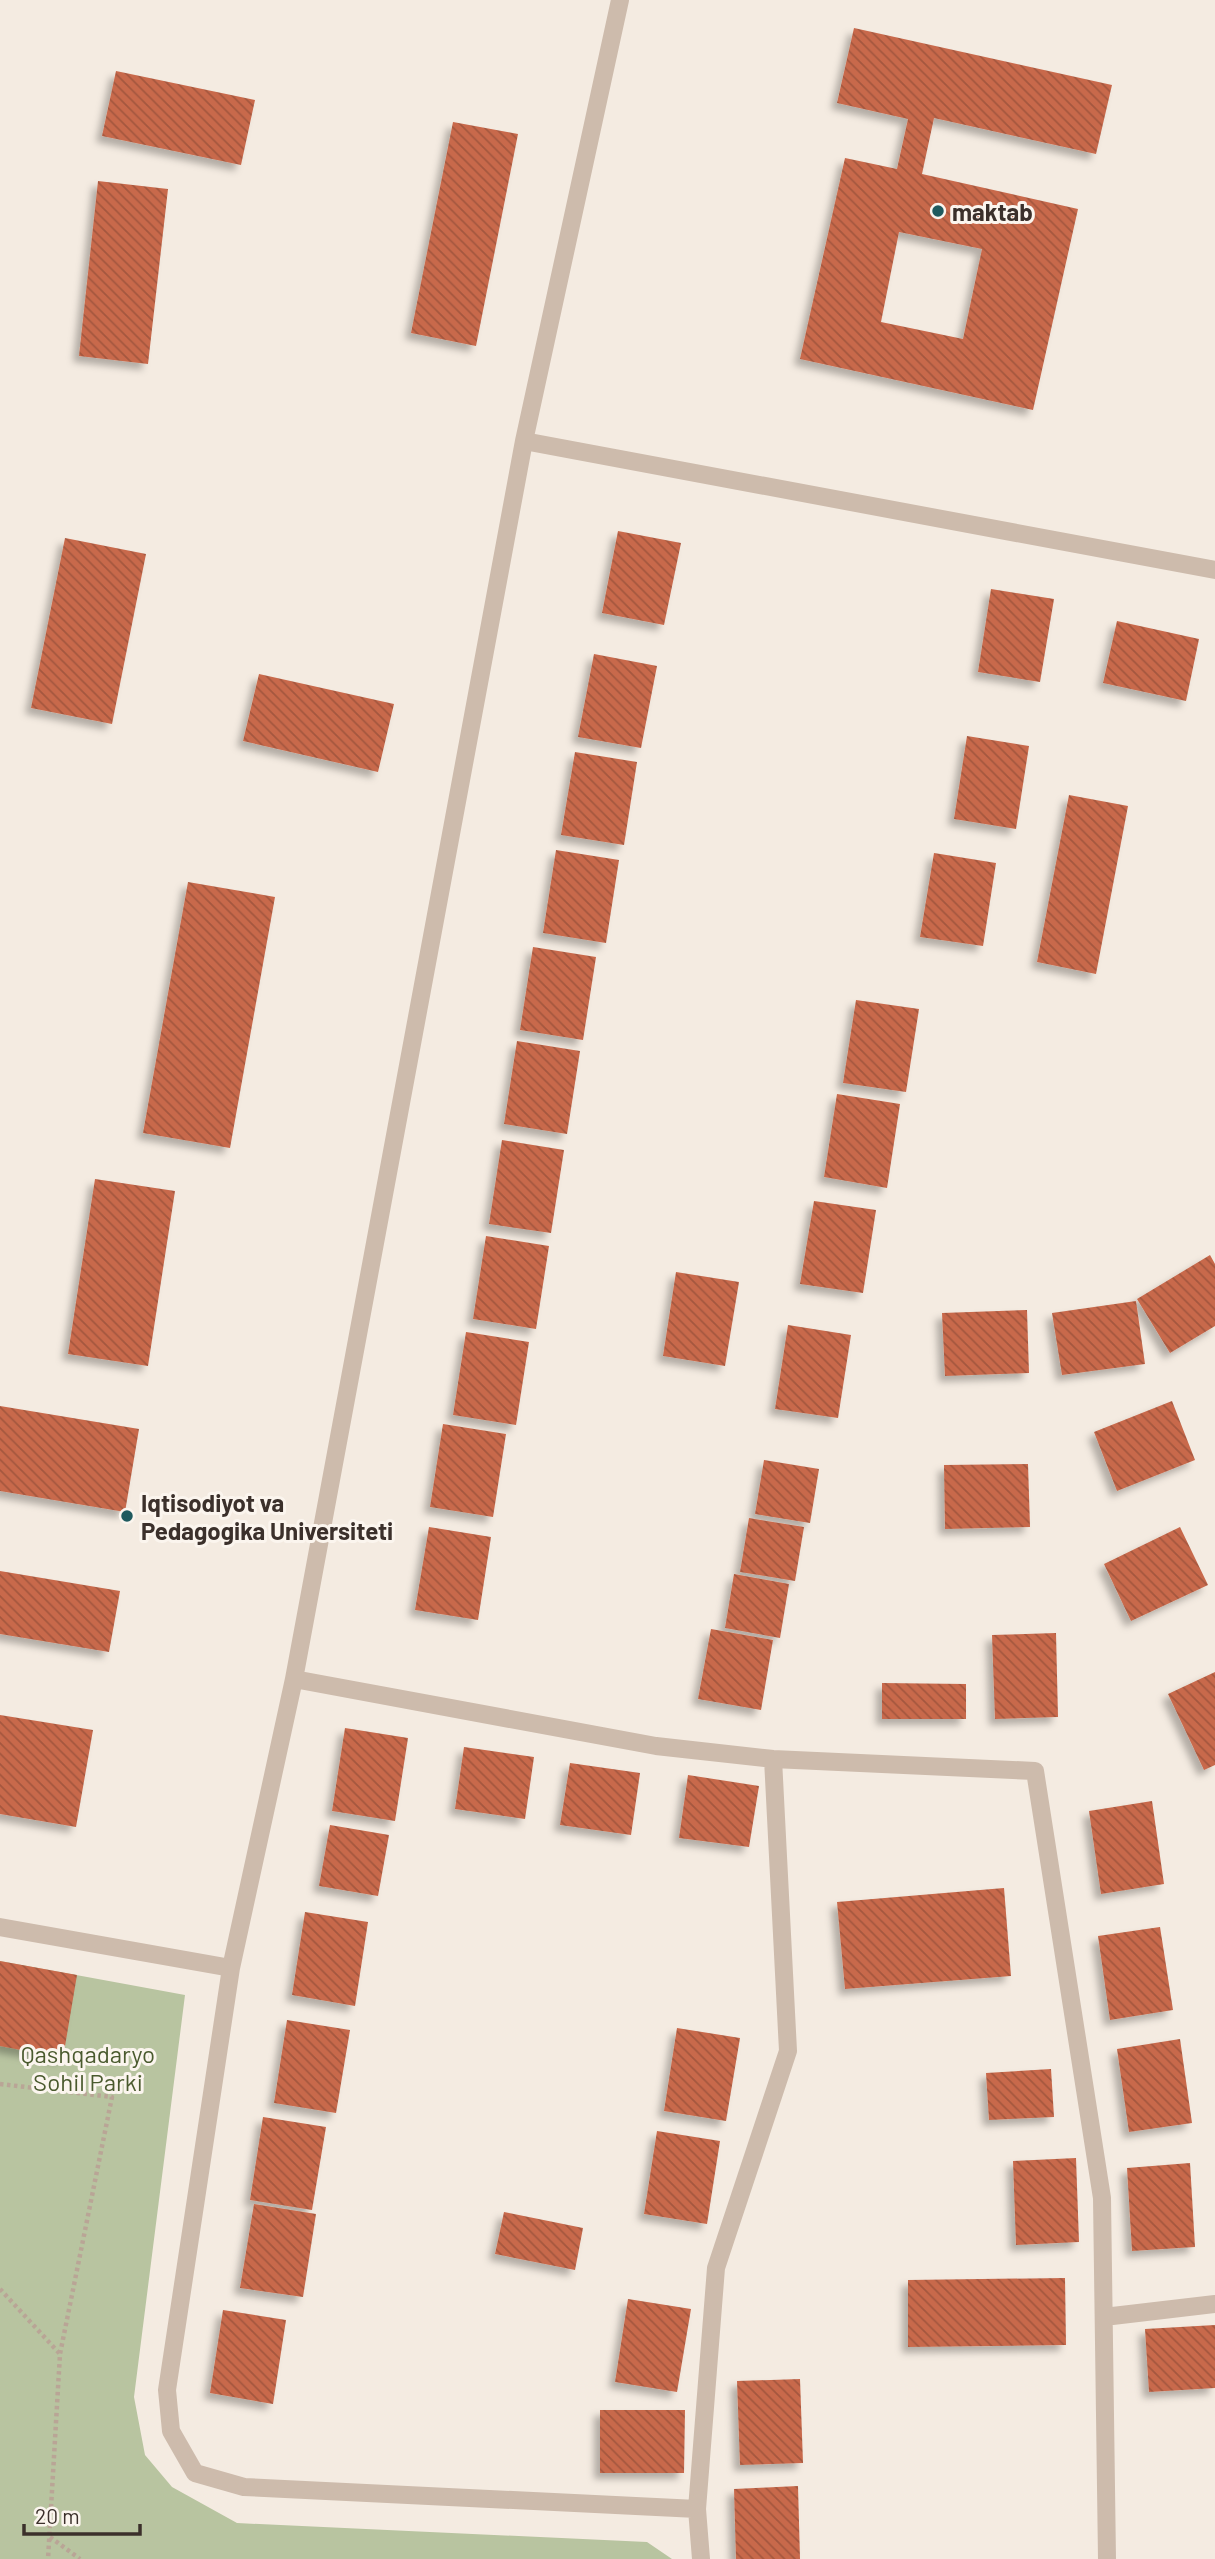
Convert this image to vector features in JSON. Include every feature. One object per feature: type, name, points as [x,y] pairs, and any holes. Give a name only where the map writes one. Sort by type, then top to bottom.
[{"type":"street","points":[[620,0],[524,441],[294,1679],[231,1968],[167,2390],[172,2431],[195,2473],[244,2487],[697,2510]]},
{"type":"street","points":[[524,441],[1215,570]]},
{"type":"street","points":[[294,1679],[656,1746],[773,1759],[1035,1771],[1102,2198],[1107,2559]]},
{"type":"street","points":[[701,2559],[697,2510],[716,2268],[788,2051],[773,1759]]},
{"type":"street","points":[[0,1927],[231,1968]]},
{"type":"street","points":[[1104,2318],[1215,2304]]},
{"type":"path","points":[[0,2084],[113,2097],[60,2354],[48,2559]]},
{"type":"path","points":[[0,2290],[60,2354]]},
{"type":"path","points":[[49,2537],[80,2559]]},
{"type":"green space","name":"Qashqadaryo Sohil Parki","points":[[0,1961],[185,1995],[134,2397],[145,2455],[172,2487],[237,2523],[647,2542],[672,2559],[0,2559]]},
{"type":"building","points":[[854,28],[1112,85],[1096,154],[934,118],[922,174],[1078,209],[1033,410],[800,359],[845,158],[897,169],[908,119],[837,103]],"holes":[[[899,232],[982,249],[963,339],[881,322]]]},
{"type":"building","points":[[116,71],[255,100],[241,165],[102,136]]},
{"type":"building","points":[[453,122],[518,134],[476,346],[411,333]]},
{"type":"building","points":[[98,181],[168,189],[148,364],[79,356]]},
{"type":"building","points":[[618,531],[681,543],[664,625],[602,613]]},
{"type":"building","points":[[65,538],[146,554],[112,724],[31,708]]},
{"type":"building","points":[[991,589],[1054,599],[1040,682],[978,672]]},
{"type":"building","points":[[1117,621],[1199,639],[1186,701],[1103,683]]},
{"type":"building","points":[[594,654],[657,666],[641,748],[578,737]]},
{"type":"building","points":[[259,674],[394,704],[378,772],[243,741]]},
{"type":"building","points":[[967,736],[1029,746],[1016,829],[954,819]]},
{"type":"building","points":[[575,752],[637,762],[624,845],[561,835]]},
{"type":"building","points":[[1069,795],[1128,806],[1096,974],[1037,962]]},
{"type":"building","points":[[556,850],[619,860],[606,943],[543,933]]},
{"type":"building","points":[[934,853],[996,863],[983,946],[920,937]]},
{"type":"building","points":[[188,882],[275,897],[230,1148],[143,1133]]},
{"type":"building","points":[[533,947],[596,957],[583,1040],[520,1030]]},
{"type":"building","points":[[856,1000],[919,1009],[906,1092],[843,1083]]},
{"type":"building","points":[[517,1041],[580,1051],[567,1134],[504,1124]]},
{"type":"building","points":[[837,1094],[900,1104],[887,1188],[824,1177]]},
{"type":"building","points":[[502,1140],[564,1150],[551,1233],[489,1224]]},
{"type":"building","points":[[95,1179],[175,1191],[148,1366],[68,1354]]},
{"type":"building","points":[[814,1201],[876,1210],[863,1293],[800,1284]]},
{"type":"building","points":[[486,1236],[549,1246],[536,1329],[473,1319]]},
{"type":"building","points":[[1210,1255],[1215,1264],[1215,1326],[1170,1353],[1137,1299]]},
{"type":"building","points":[[676,1272],[739,1282],[725,1366],[663,1356]]},
{"type":"building","points":[[1136,1301],[1145,1364],[1062,1375],[1052,1313]]},
{"type":"building","points":[[1027,1310],[1029,1373],[945,1376],[942,1313]]},
{"type":"building","points":[[788,1325],[851,1335],[838,1418],[775,1409]]},
{"type":"building","points":[[466,1332],[529,1342],[516,1425],[453,1415]]},
{"type":"building","points":[[1172,1401],[1195,1460],[1117,1491],[1094,1432]]},
{"type":"building","points":[[0,1406],[139,1429],[125,1512],[0,1491]]},
{"type":"building","points":[[443,1424],[506,1434],[493,1517],[430,1507]]},
{"type":"building","points":[[764,1460],[819,1469],[810,1523],[755,1514]]},
{"type":"building","points":[[1028,1464],[1030,1527],[945,1529],[944,1465]]},
{"type":"building","points":[[749,1518],[804,1527],[795,1581],[740,1572]]},
{"type":"building","points":[[429,1527],[491,1537],[478,1620],[415,1610]]},
{"type":"building","points":[[1180,1527],[1208,1585],[1131,1621],[1104,1564]]},
{"type":"building","points":[[0,1571],[120,1591],[109,1652],[0,1634]]},
{"type":"building","points":[[734,1574],[789,1584],[780,1638],[725,1628]]},
{"type":"building","points":[[711,1629],[773,1640],[761,1710],[698,1699]]},
{"type":"building","points":[[1056,1633],[1058,1717],[995,1719],[992,1635]]},
{"type":"building","points":[[1215,1672],[1215,1765],[1204,1770],[1168,1694]]},
{"type":"building","points":[[882,1683],[966,1684],[966,1719],[882,1719]]},
{"type":"building","points":[[0,1715],[93,1730],[76,1827],[0,1814]]},
{"type":"building","points":[[345,1728],[408,1738],[395,1821],[332,1811]]},
{"type":"building","points":[[464,1747],[534,1757],[525,1819],[455,1809]]},
{"type":"building","points":[[570,1763],[640,1773],[631,1835],[560,1825]]},
{"type":"building","points":[[688,1775],[759,1786],[749,1847],[679,1838]]},
{"type":"building","points":[[1152,1801],[1164,1884],[1101,1894],[1089,1811]]},
{"type":"building","points":[[330,1825],[389,1835],[378,1896],[319,1886]]},
{"type":"building","points":[[1004,1888],[1011,1976],[845,1989],[837,1902]]},
{"type":"building","points":[[305,1912],[368,1922],[355,2006],[292,1995]]},
{"type":"building","points":[[1160,1927],[1173,2010],[1110,2020],[1098,1936]]},
{"type":"building","points":[[0,1961],[77,1975],[63,2058],[0,2046]]},
{"type":"building","points":[[287,2020],[350,2030],[336,2113],[274,2103]]},
{"type":"building","points":[[677,2028],[740,2038],[726,2121],[664,2111]]},
{"type":"building","points":[[1180,2039],[1192,2123],[1129,2132],[1117,2049]]},
{"type":"building","points":[[1051,2069],[1054,2117],[989,2120],[986,2073]]},
{"type":"building","points":[[263,2117],[326,2127],[312,2210],[250,2200]]},
{"type":"building","points":[[657,2131],[720,2141],[707,2224],[644,2214]]},
{"type":"building","points":[[1076,2158],[1079,2242],[1016,2245],[1013,2161]]},
{"type":"building","points":[[1190,2163],[1195,2247],[1132,2251],[1127,2168]]},
{"type":"building","points":[[254,2204],[316,2214],[303,2297],[240,2288]]},
{"type":"building","points":[[504,2212],[583,2228],[575,2270],[495,2254]]},
{"type":"building","points":[[1065,2278],[1066,2345],[908,2347],[908,2280]]},
{"type":"building","points":[[628,2299],[691,2309],[677,2392],[615,2382]]},
{"type":"building","points":[[223,2310],[286,2320],[273,2404],[210,2393]]},
{"type":"building","points":[[1215,2325],[1215,2388],[1149,2392],[1145,2329]]},
{"type":"building","points":[[800,2379],[803,2463],[740,2465],[737,2381]]},
{"type":"building","points":[[600,2410],[685,2410],[684,2473],[600,2473]]},
{"type":"building","points":[[798,2486],[800,2559],[736,2559],[734,2489]]},
{"type":"place","name":"maktab","points":[[938,211]]},
{"type":"place","name":"Iqtisodiyot va Pedagogika Universiteti","points":[[127,1516]]}]
